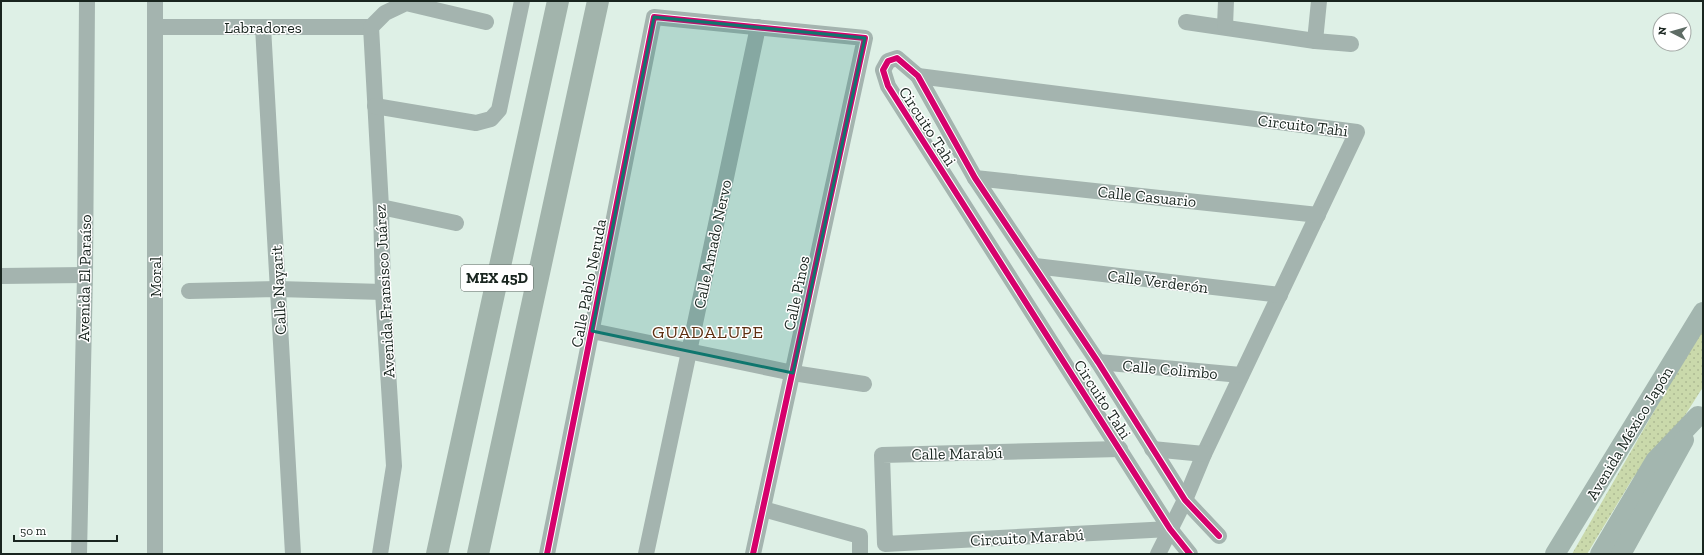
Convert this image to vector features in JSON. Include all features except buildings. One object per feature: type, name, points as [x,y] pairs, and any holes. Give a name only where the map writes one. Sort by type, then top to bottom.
[{"type":"highway","name":"MEX 45D","points":[[437,554],[558,1]]},
{"type":"highway","name":"MEX 45D","points":[[478,554],[598,1]]},
{"type":"main road","name":"Avenida México Japón","points":[[1555,554],[1703,312]]},
{"type":"main road","points":[[1600,554],[1655,461],[1700,412]]},
{"type":"main road","points":[[1621,554],[1700,412]]},
{"type":"street","name":"Avenida El Paraíso","points":[[79,554],[85,275],[87,1]]},
{"type":"street","name":"Moral","points":[[155,1],[155,554]]},
{"type":"street","points":[[375,106],[476,123],[491,119],[499,110],[522,1]]},
{"type":"street","points":[[1225,26],[1226,1]]},
{"type":"street","points":[[1315,41],[1319,1]]},
{"type":"street","points":[[371,27],[385,13],[406,3],[486,22]]},
{"type":"street","name":"Calle Pablo Neruda","points":[[547,554],[654,17],[758,27]]},
{"type":"street","points":[[1186,22],[1225,26],[1315,41],[1351,44]]},
{"type":"street","name":"Labradores","points":[[155,27],[371,27]]},
{"type":"street","name":"Calle Nayarit","points":[[263,27],[293,554]]},
{"type":"street","name":"Avenida Fransisco Juárez","points":[[371,27],[381,207],[382,292],[394,466],[380,554]]},
{"type":"street","name":"Calle Pinos","points":[[753,554],[865,38],[758,27]]},
{"type":"street","name":"Calle Amado Nervo","points":[[646,554],[758,27]]},
{"type":"street","name":"Circuito Tahi","points":[[1190,554],[1170,529],[888,86],[883,70],[888,61],[897,58],[918,76],[975,178],[1098,362],[1185,500],[1219,536]]},
{"type":"street","name":"Circuito Tahi","points":[[918,76],[1357,132],[1204,454],[1185,500]]},
{"type":"street","name":"Calle Casuario","points":[[975,178],[1318,215]]},
{"type":"street","points":[[381,207],[456,223]]},
{"type":"street","name":"Calle Verderón","points":[[1035,266],[1280,295]]},
{"type":"street","points":[[1,276],[85,275]]},
{"type":"street","points":[[190,291],[278,289],[382,292]]},
{"type":"street","points":[[592,331],[793,373],[864,384]]},
{"type":"street","name":"Calle Colimbo","points":[[1098,362],[1241,375]]},
{"type":"street","name":"Calle Marabú","points":[[885,544],[882,455],[1120,449]]},
{"type":"street","points":[[1152,449],[1204,454]]},
{"type":"street","points":[[1158,554],[1185,500]]},
{"type":"street","points":[[763,509],[860,536],[860,554]]},
{"type":"street","name":"Circuito Marabú","points":[[885,544],[1170,529]]},
{"type":"street","points":[[374,554],[380,554]]},
{"type":"highlighted area","points":[[654,17],[865,38],[793,373],[592,331]]},
{"type":"green space","points":[[1703,326],[1703,387],[1682,420],[1633,478],[1587,554],[1572,554]]},
{"type":"cycle path","points":[[547,554],[654,17],[865,38],[753,554]]},
{"type":"cycle path","points":[[1190,554],[1170,529],[888,86],[883,70],[888,61],[897,58],[918,76],[975,178],[1098,362],[1185,500],[1219,536]]},
{"type":"district","name":"GUADALUPE","points":[[708,332]]}]
